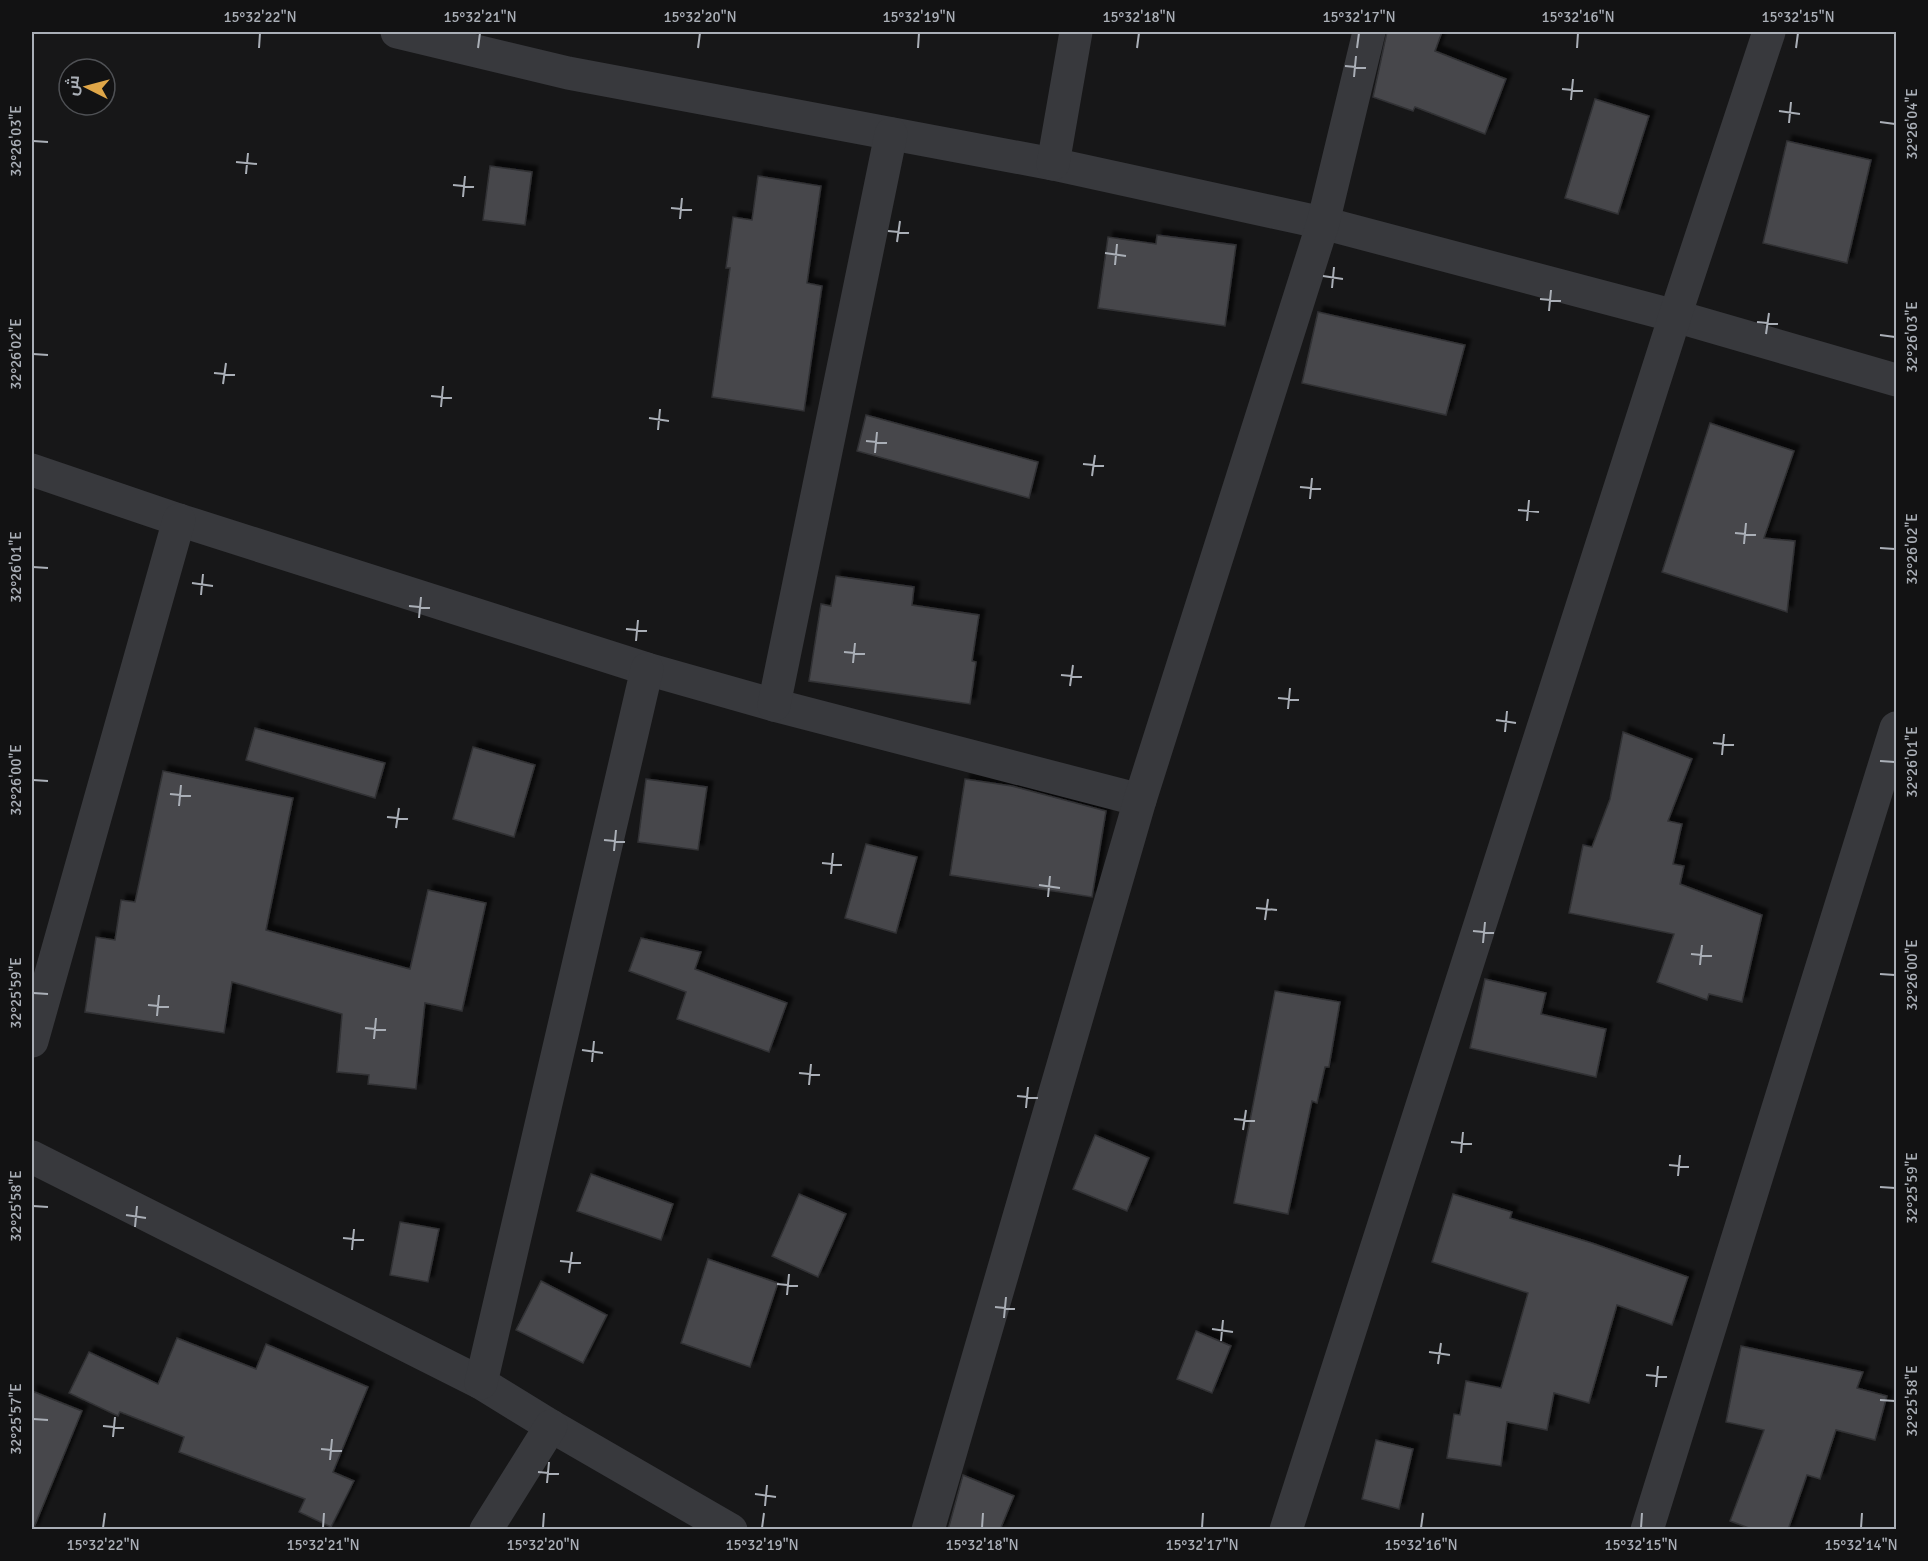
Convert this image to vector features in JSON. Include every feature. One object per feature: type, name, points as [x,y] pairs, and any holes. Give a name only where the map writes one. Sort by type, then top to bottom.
[{"type":"street","points":[[398,32],[568,73],[1053,164],[1323,223],[1675,316],[1896,380]]},
{"type":"street","points":[[1053,164],[1076,32]]},
{"type":"street","points":[[928,1530],[1140,800],[1323,223],[1369,32]]},
{"type":"street","points":[[1286,1530],[1675,316],[1769,32]]},
{"type":"street","points":[[774,705],[891,134]]},
{"type":"street","points":[[32,470],[179,520],[647,669],[774,705],[1140,800]]},
{"type":"street","points":[[32,1041],[179,520]]},
{"type":"street","points":[[481,1383],[647,669]]},
{"type":"street","points":[[1647,1530],[1896,728]]},
{"type":"street","points":[[32,1157],[481,1383],[731,1530]]},
{"type":"street","points":[[486,1530],[551,1426]]},
{"type":"building","points":[[1387,32],[1442,32],[1435,51],[1506,79],[1485,134],[1415,107],[1413,111],[1373,97]]},
{"type":"building","points":[[1595,99],[1649,116],[1618,214],[1565,198]]},
{"type":"building","points":[[1787,141],[1871,160],[1847,263],[1763,243]]},
{"type":"building","points":[[490,166],[532,172],[525,225],[483,220]]},
{"type":"building","points":[[758,176],[821,186],[807,283],[822,286],[804,411],[712,397],[730,268],[726,268],[733,217],[752,220]]},
{"type":"building","points":[[1157,235],[1236,245],[1225,326],[1098,308],[1108,237],[1156,244]]},
{"type":"building","points":[[1318,312],[1465,345],[1446,415],[1302,383]]},
{"type":"building","points":[[866,415],[1038,462],[1029,498],[857,451]]},
{"type":"building","points":[[1710,423],[1794,451],[1764,538],[1795,541],[1787,612],[1662,572]]},
{"type":"building","points":[[836,576],[914,587],[912,605],[979,615],[972,661],[976,662],[970,704],[809,681],[821,604],[831,606]]},
{"type":"building","points":[[255,728],[385,763],[375,798],[246,760]]},
{"type":"building","points":[[1623,732],[1692,759],[1668,821],[1682,824],[1673,864],[1684,866],[1680,884],[1762,915],[1742,1002],[1709,994],[1707,1000],[1657,982],[1674,934],[1569,913],[1583,845],[1592,847],[1610,799]]},
{"type":"building","points":[[473,747],[535,765],[514,837],[453,819]]},
{"type":"building","points":[[163,771],[293,798],[266,930],[410,969],[428,890],[486,903],[462,1011],[425,1003],[416,1089],[368,1084],[369,1075],[337,1072],[342,1014],[232,982],[224,1033],[85,1012],[96,937],[115,940],[121,900],[135,902]]},
{"type":"building","points":[[646,779],[707,787],[698,850],[638,842]]},
{"type":"building","points":[[965,779],[1012,786],[1106,811],[1092,897],[950,875]]},
{"type":"building","points":[[866,844],[917,857],[896,933],[845,918]]},
{"type":"building","points":[[641,938],[701,952],[695,969],[787,1003],[769,1052],[677,1019],[686,992],[629,971]]},
{"type":"building","points":[[1485,979],[1546,993],[1541,1014],[1606,1029],[1596,1077],[1470,1048]]},
{"type":"building","points":[[1275,991],[1340,1002],[1329,1067],[1325,1067],[1317,1103],[1312,1101],[1288,1214],[1234,1203]]},
{"type":"building","points":[[1095,1135],[1149,1158],[1127,1211],[1073,1189]]},
{"type":"building","points":[[591,1174],[673,1204],[661,1240],[577,1211]]},
{"type":"building","points":[[799,1194],[846,1214],[818,1277],[772,1256]]},
{"type":"building","points":[[1453,1194],[1512,1212],[1510,1218],[1592,1243],[1688,1277],[1672,1325],[1617,1305],[1589,1403],[1554,1393],[1547,1430],[1507,1422],[1501,1466],[1447,1458],[1454,1414],[1460,1415],[1466,1381],[1501,1388],[1528,1293],[1432,1262]]},
{"type":"building","points":[[400,1222],[439,1229],[428,1282],[390,1275]]},
{"type":"building","points":[[708,1259],[778,1283],[750,1367],[681,1343]]},
{"type":"building","points":[[541,1281],[607,1315],[583,1363],[516,1330]]},
{"type":"building","points":[[1196,1331],[1231,1346],[1212,1393],[1177,1379]]},
{"type":"building","points":[[177,1338],[256,1369],[266,1344],[368,1387],[333,1472],[354,1481],[331,1527],[299,1512],[305,1499],[179,1452],[184,1437],[120,1412],[118,1416],[69,1393],[89,1352],[158,1384]]},
{"type":"building","points":[[1741,1346],[1863,1372],[1857,1388],[1887,1396],[1875,1440],[1836,1430],[1820,1479],[1807,1475],[1788,1530],[1754,1530],[1730,1521],[1764,1430],[1726,1422]]},
{"type":"building","points":[[32,1391],[82,1411],[33,1530],[32,1530]]},
{"type":"building","points":[[1376,1440],[1413,1449],[1399,1509],[1362,1499]]},
{"type":"building","points":[[963,1475],[1014,1496],[1000,1530],[948,1530]]}]
